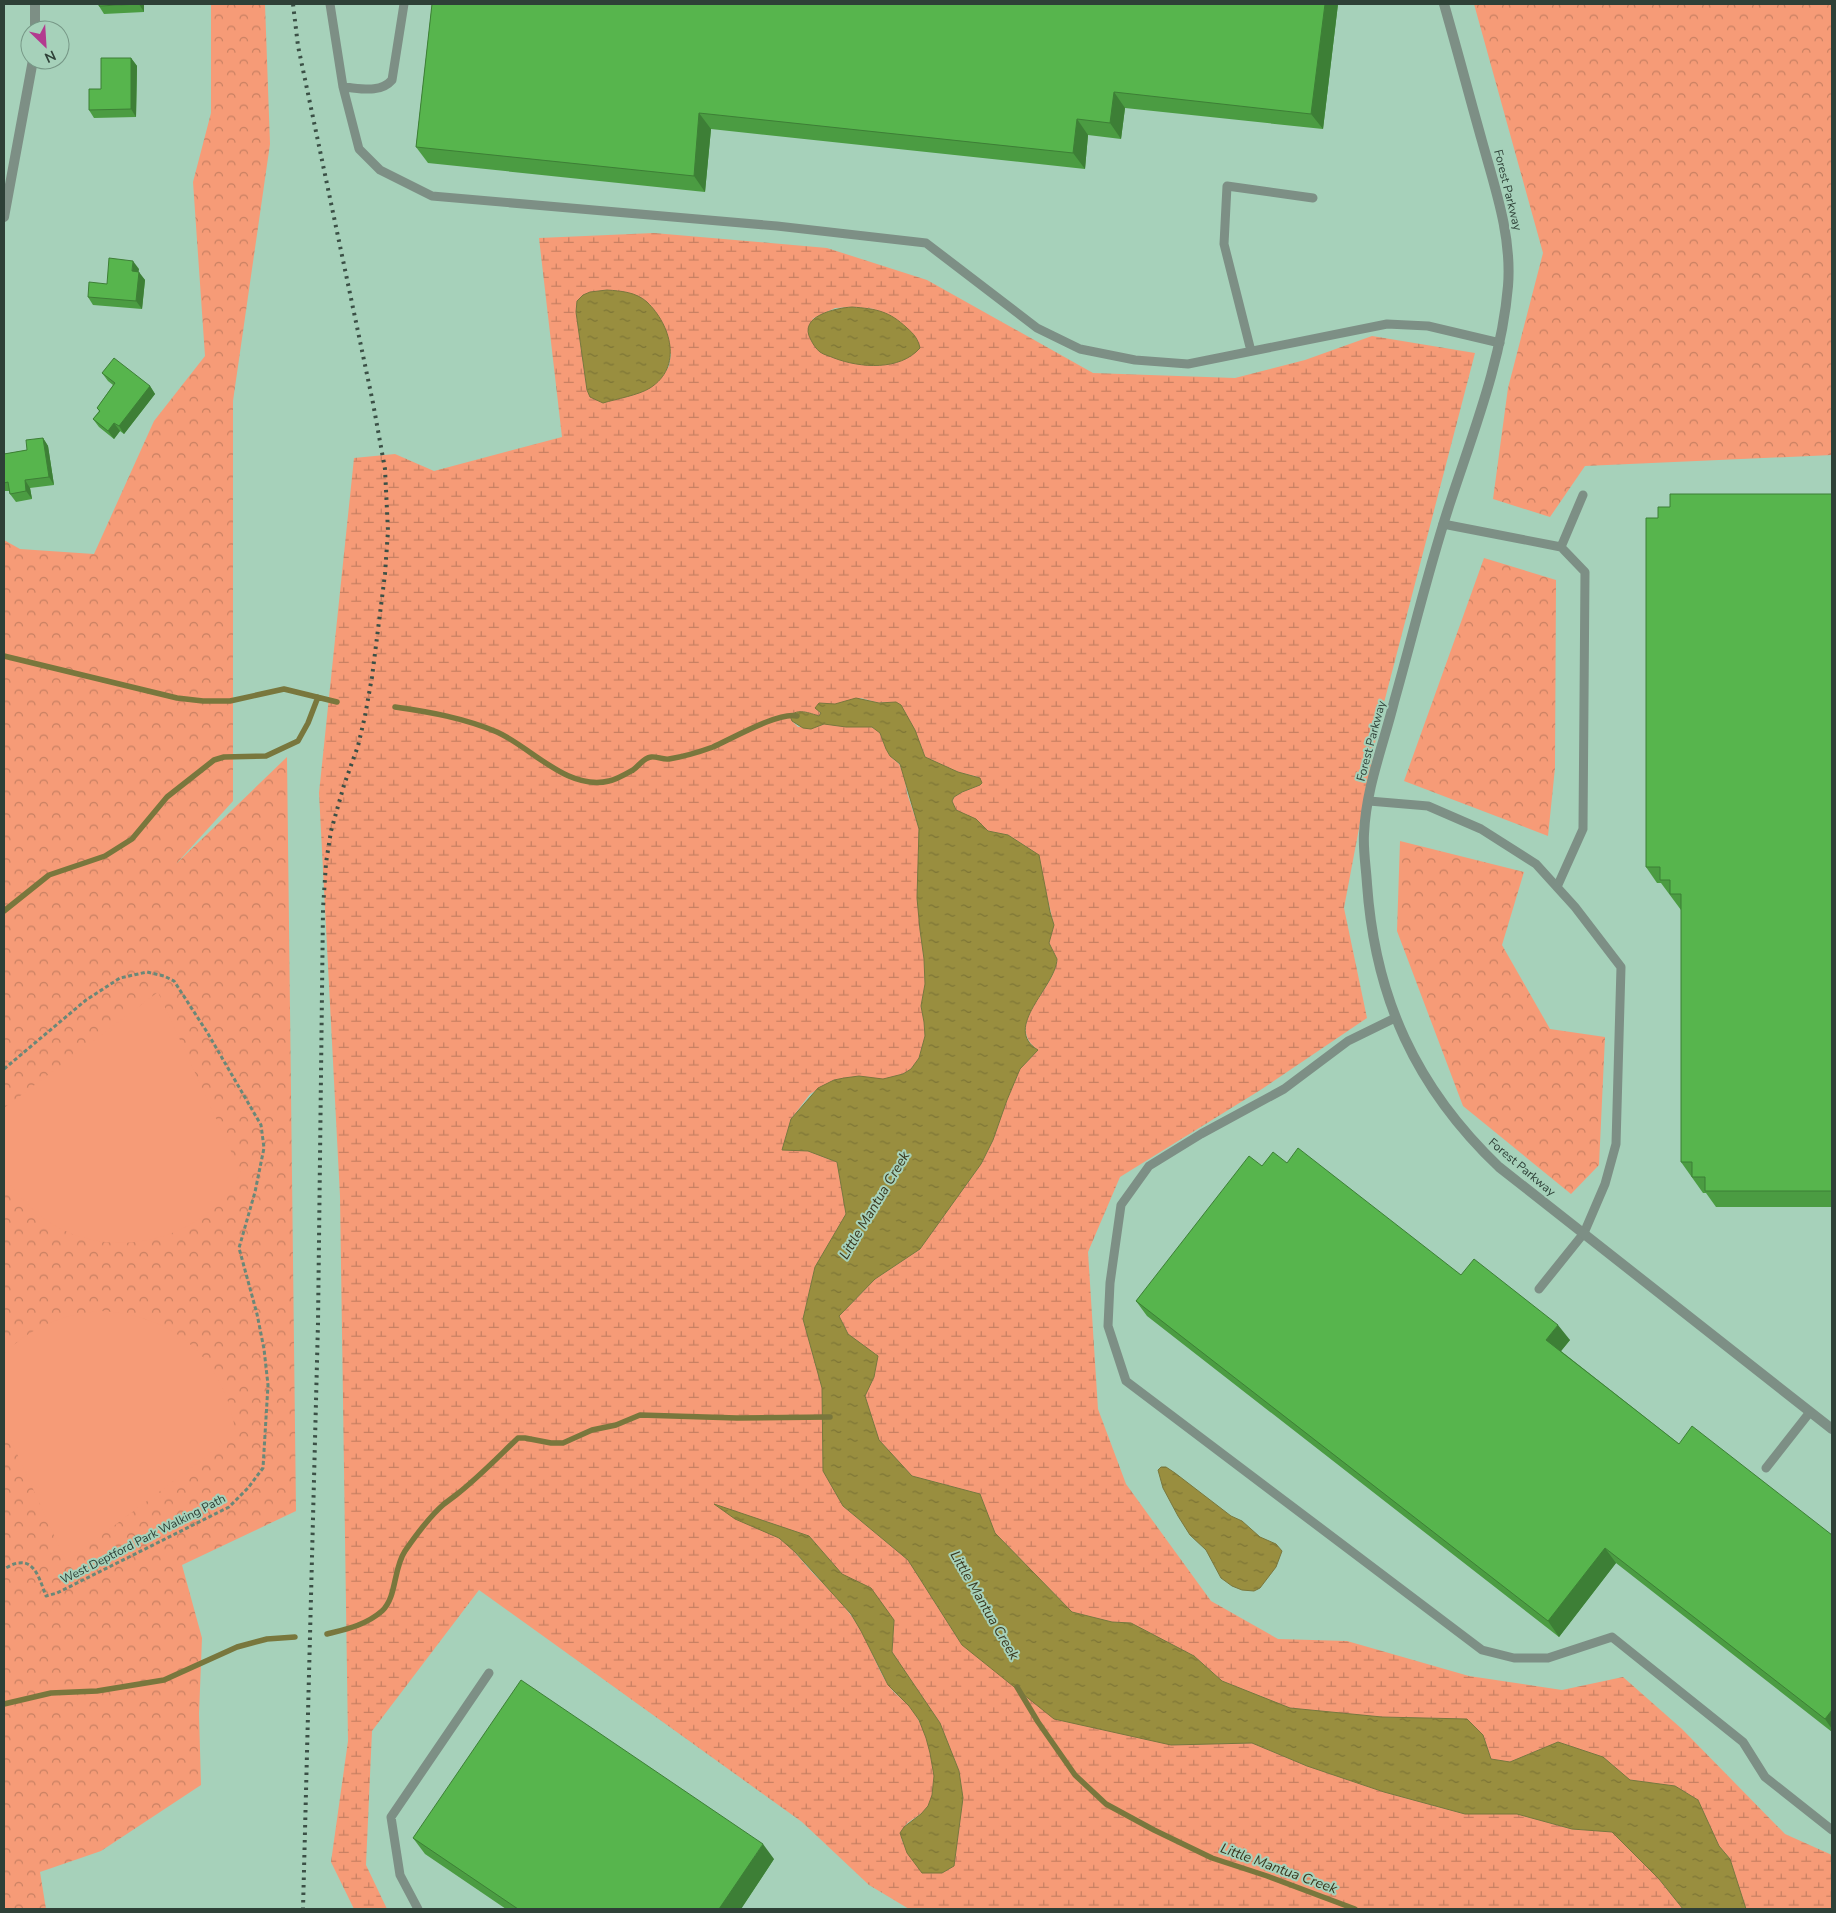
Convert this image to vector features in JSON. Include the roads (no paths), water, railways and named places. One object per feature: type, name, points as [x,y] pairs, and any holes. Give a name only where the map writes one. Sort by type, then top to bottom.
[{"type":"street","points":[[35,4],[35,20]]},
{"type":"street","name":"Forest Parkway","points":[[1444,4],[1508,238],[1509,284],[1500,343],[1443,524],[1372,777],[1364,835],[1369,906],[1377,961],[1395,1018],[1426,1080],[1453,1118],[1476,1145],[1499,1167],[1832,1429]]},
{"type":"street","points":[[4,217],[31,70]]},
{"type":"lane","points":[[330,4],[343,87],[359,149],[380,170],[432,196],[778,226],[926,243],[1037,328],[1080,349],[1135,360],[1188,364],[1387,324],[1428,326],[1500,343]]},
{"type":"lane","points":[[343,87],[379,89],[387,86],[392,80],[404,4]]},
{"type":"lane","points":[[1251,351],[1224,244],[1227,186],[1313,198]]},
{"type":"lane","points":[[1561,547],[1583,495]]},
{"type":"lane","points":[[1443,524],[1561,547],[1585,572],[1583,829],[1558,887]]},
{"type":"lane","points":[[1369,801],[1428,806],[1481,829],[1536,864],[1575,907],[1621,967],[1616,1144],[1605,1184],[1584,1233],[1539,1290]]},
{"type":"lane","points":[[1395,1018],[1348,1041],[1284,1090],[1201,1134],[1149,1166],[1121,1205],[1110,1284],[1108,1326],[1126,1381],[1482,1650],[1514,1658],[1548,1658],[1612,1636],[1743,1742],[1765,1777],[1832,1830]]},
{"type":"lane","points":[[1766,1468],[1810,1412]]},
{"type":"lane","points":[[418,1909],[400,1875],[391,1817],[489,1674]]},
{"type":"water","points":[[607,290],[633,294],[647,302],[662,322],[667,334],[670,358],[667,369],[650,388],[634,395],[603,403],[590,397],[587,390],[576,312],[577,301],[583,295],[590,292]]},
{"type":"water","points":[[852,307],[876,310],[888,314],[914,335],[920,348],[902,361],[879,365],[856,364],[820,352],[811,340],[808,332],[809,325],[820,315],[837,309]]},
{"type":"water","points":[[856,698],[879,703],[896,702],[901,705],[915,730],[925,757],[958,772],[980,778],[982,783],[980,785],[962,792],[954,797],[952,801],[956,810],[976,819],[988,831],[1008,835],[1039,855],[1054,925],[1049,943],[1057,959],[1048,982],[1027,1019],[1025,1030],[1028,1041],[1038,1050],[1020,1069],[993,1140],[981,1164],[920,1249],[875,1279],[839,1316],[848,1334],[878,1356],[874,1377],[865,1396],[879,1440],[912,1476],[980,1494],[995,1533],[1072,1612],[1112,1622],[1131,1623],[1194,1656],[1222,1681],[1290,1708],[1382,1717],[1467,1719],[1483,1735],[1491,1759],[1510,1762],[1558,1742],[1603,1757],[1630,1780],[1675,1786],[1698,1800],[1719,1846],[1730,1859],[1746,1909],[1683,1909],[1659,1879],[1612,1832],[1572,1829],[1517,1814],[1465,1814],[1384,1792],[1307,1766],[1252,1743],[1171,1745],[1054,1719],[962,1645],[908,1560],[843,1506],[823,1471],[822,1388],[803,1319],[815,1267],[846,1214],[837,1162],[808,1151],[782,1150],[791,1119],[818,1088],[834,1080],[844,1078],[859,1076],[883,1079],[903,1074],[911,1069],[919,1058],[925,1036],[921,1006],[925,984],[924,959],[917,898],[919,829],[900,764],[890,756],[880,733],[872,727],[846,727],[824,724],[811,729],[803,728],[792,721],[790,716],[800,712],[819,716],[821,713],[815,708],[819,703],[835,704]]},
{"type":"water","points":[[1161,1467],[1166,1467],[1175,1473],[1231,1516],[1242,1521],[1260,1537],[1276,1544],[1282,1551],[1276,1567],[1260,1588],[1254,1591],[1242,1590],[1221,1578],[1206,1550],[1190,1535],[1178,1516],[1163,1488],[1158,1470]]},
{"type":"water","points":[[714,1504],[809,1536],[842,1574],[871,1588],[894,1620],[892,1652],[940,1723],[959,1771],[963,1798],[954,1866],[942,1873],[922,1873],[907,1853],[900,1833],[904,1827],[928,1806],[932,1795],[934,1776],[930,1753],[919,1720],[909,1706],[888,1685],[851,1614],[795,1552],[779,1538],[735,1519]]},
{"type":"waterway","points":[[4,656],[177,698],[203,701],[230,701],[284,689],[337,702]]},
{"type":"waterway","name":"Little Mantua Creek","points":[[4,911],[49,875],[105,856],[132,839],[167,797],[214,760],[224,757],[266,756],[298,741],[308,723],[318,697]]},
{"type":"waterway","name":"Little Mantua Creek","points":[[395,707],[447,716],[485,727],[510,739],[564,774],[579,780],[594,782],[618,778],[633,770],[643,760],[648,758],[669,759],[691,754],[713,747],[743,732],[779,718],[797,716]]},
{"type":"waterway","points":[[327,1634],[363,1623],[382,1611],[393,1591],[401,1558],[423,1526],[438,1509],[472,1482],[518,1438],[563,1443],[592,1430],[616,1425],[640,1415],[737,1418],[830,1417]]},
{"type":"waterway","points":[[4,1704],[51,1693],[97,1691],[164,1680],[237,1647],[267,1639],[295,1637]]},
{"type":"waterway","name":"Little Mantua Creek","points":[[1017,1687],[1038,1722],[1075,1775],[1106,1804],[1212,1858],[1267,1876],[1355,1909]]},
{"type":"railway","points":[[293,4],[298,46],[373,403],[385,469],[388,531],[385,574],[372,677],[358,746],[344,785],[331,831],[326,863],[323,909],[318,1323],[303,1909]]}]
